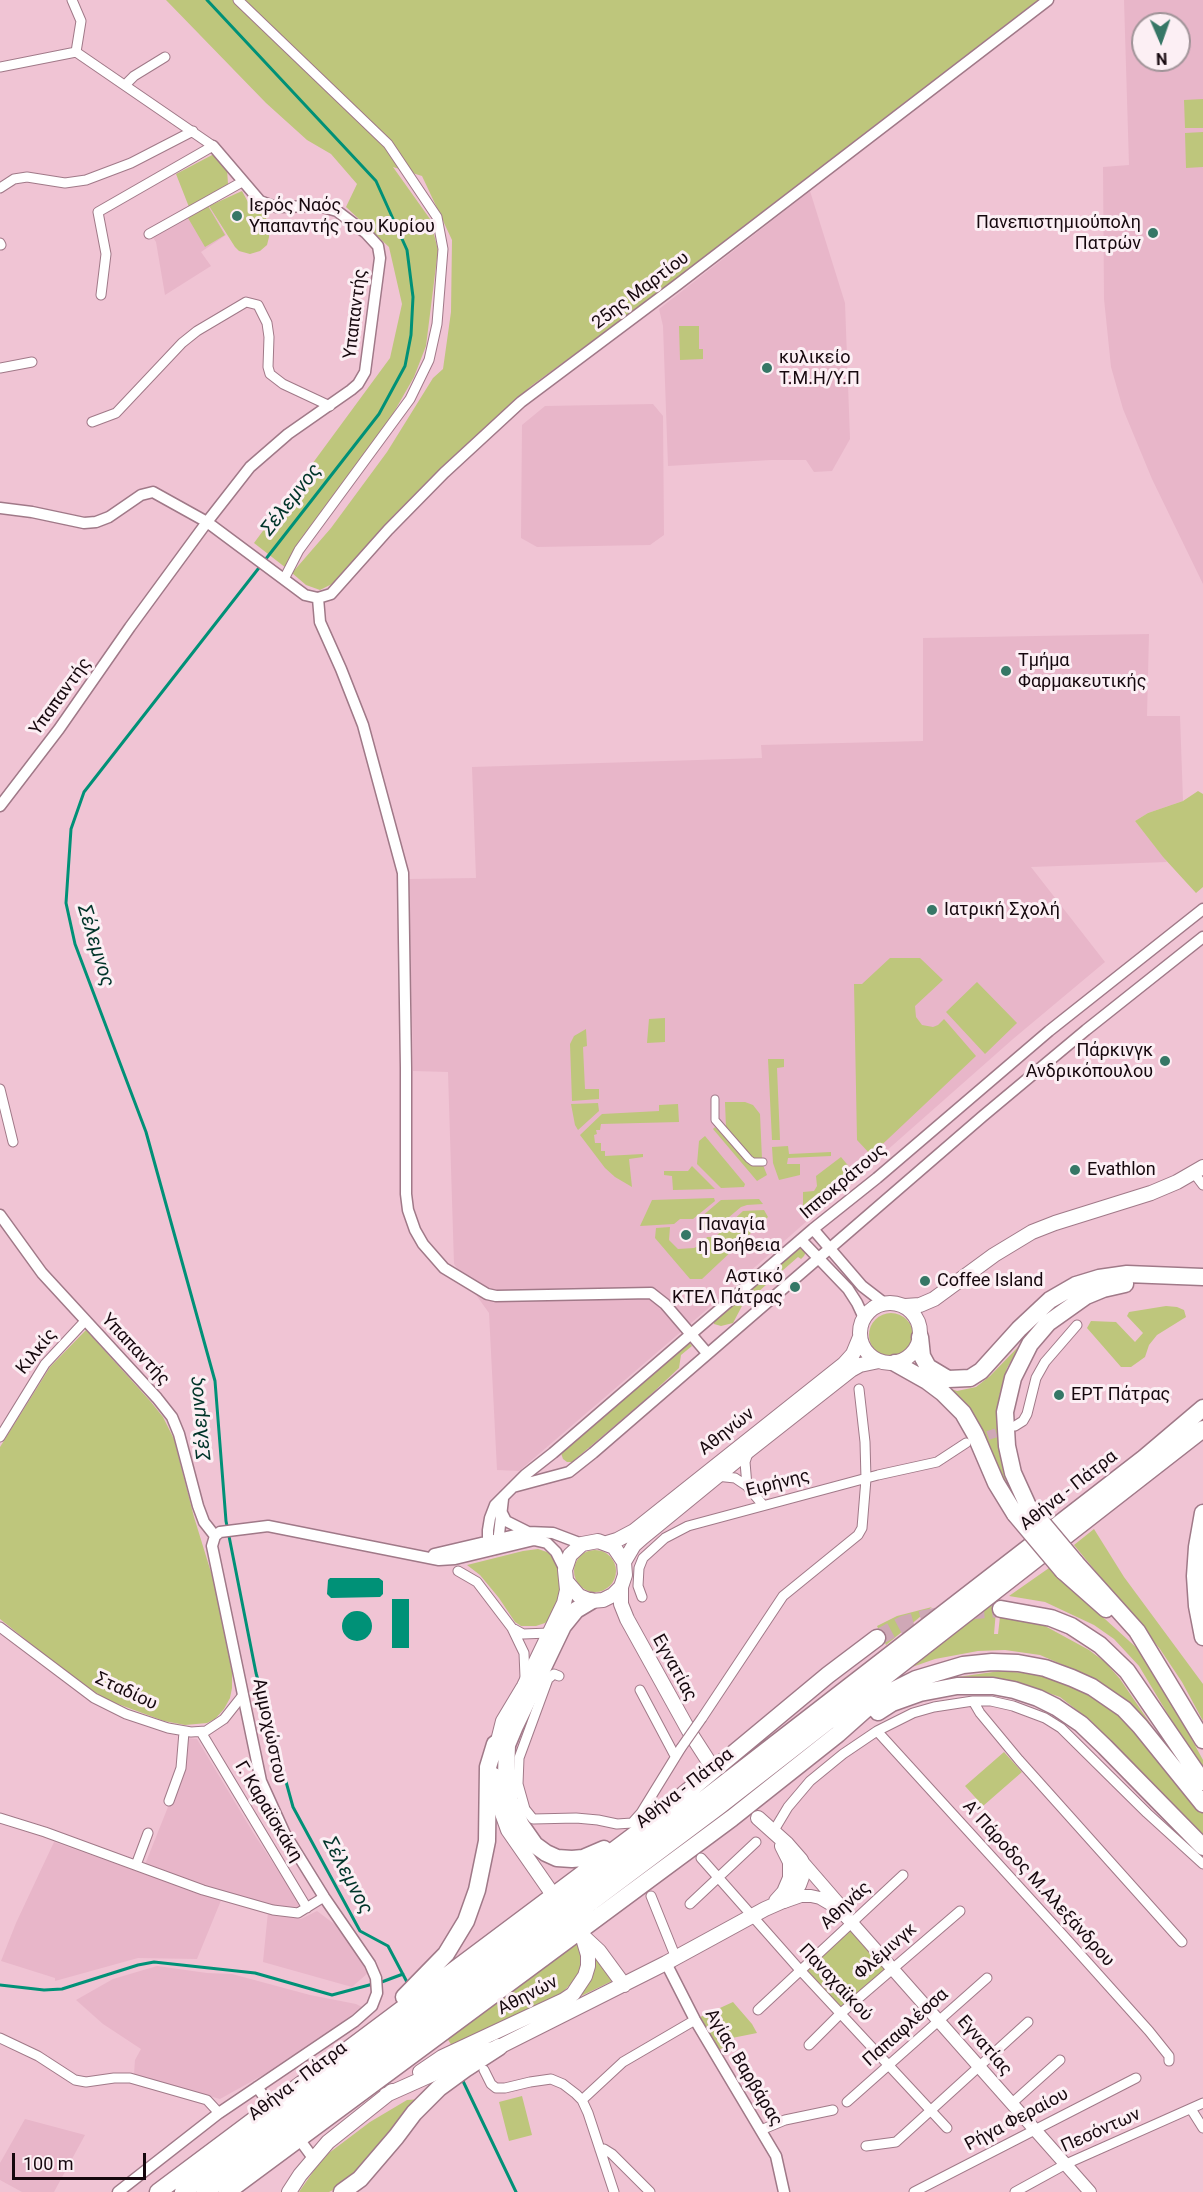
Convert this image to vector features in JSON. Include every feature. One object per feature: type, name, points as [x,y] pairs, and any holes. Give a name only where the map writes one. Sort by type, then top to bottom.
[{"type":"highway","points":[[920,1331],[922,1356],[928,1367],[948,1379],[970,1378],[981,1371],[1034,1314],[1050,1300],[1076,1285],[1099,1278],[1127,1274],[1203,1277]]},
{"type":"highway","points":[[1022,1510],[1008,1453],[1005,1412],[1013,1378],[1030,1344],[1048,1323],[1086,1296],[1125,1284],[1182,1276]]},
{"type":"highway","points":[[887,1362],[927,1381],[963,1413],[996,1482],[1069,1567],[1137,1631],[1203,1740]]},
{"type":"highway","name":"Αθήνα - Πάτρα","points":[[183,2192],[413,2021],[690,1809],[1144,1458],[1203,1408]]},
{"type":"highway","name":"Αθήνα - Πάτρα","points":[[205,2192],[718,1807],[1203,1429]]},
{"type":"highway","points":[[1203,1513],[1195,1576],[1197,1606],[1203,1637]]},
{"type":"highway","points":[[591,1600],[576,1610],[563,1626],[514,1726],[507,1745],[509,1795],[515,1814],[528,1837],[546,1853],[557,1858],[572,1859],[590,1856],[645,1827]]},
{"type":"highway","points":[[1001,1609],[1051,1618],[1071,1626],[1100,1645],[1127,1671],[1203,1782]]},
{"type":"highway","points":[[158,2192],[645,1827],[828,1675],[877,1638]]},
{"type":"highway","points":[[227,2192],[732,1818],[865,1710],[890,1692],[916,1679],[963,1665],[992,1662],[1018,1663],[1045,1668],[1092,1687],[1124,1709],[1203,1804]]},
{"type":"highway","points":[[838,1734],[892,1703],[920,1693],[957,1686],[993,1686],[1014,1690],[1056,1707],[1080,1724],[1203,1847]]},
{"type":"highway","points":[[349,2049],[434,1969],[455,1941],[466,1921],[477,1890],[488,1841],[488,1767],[495,1744]]},
{"type":"highway","points":[[342,2192],[360,2179],[396,2138],[414,2113],[440,2088],[465,2068],[499,2047]]},
{"type":"main road","name":"Αθηνών","points":[[884,1303],[904,1306],[927,1303],[994,1255],[1032,1232],[1138,1198],[1177,1182],[1198,1170]]},
{"type":"main road","name":"Αθηνών","points":[[621,1587],[625,1575],[624,1562],[634,1545],[716,1476],[851,1370],[860,1365],[909,1357],[918,1345],[927,1311],[940,1295]]},
{"type":"main road","points":[[864,1318],[872,1309],[884,1303]]},
{"type":"main road","points":[[904,1306],[914,1314],[920,1331]]},
{"type":"main road","name":"Αθηνών","points":[[582,1544],[590,1541],[607,1543],[634,1531],[844,1364],[853,1354],[864,1318]]},
{"type":"main road","points":[[860,1337],[866,1352],[887,1362]]},
{"type":"main road","points":[[607,1543],[614,1547],[624,1562]]},
{"type":"main road","points":[[549,1889],[517,1845],[502,1818],[495,1784],[495,1744],[503,1721],[524,1686],[564,1603],[570,1554],[582,1544]]},
{"type":"main road","points":[[566,1576],[574,1592],[591,1600],[603,1600],[613,1595],[621,1587]]},
{"type":"main road","name":"Εγνατίας","points":[[621,1587],[621,1604],[627,1619],[688,1731],[709,1762]]},
{"type":"main road","name":"Εγνατίας","points":[[758,1818],[801,1860],[840,1905],[852,1923]]},
{"type":"main road","name":"Αθηνών","points":[[386,2095],[499,2047],[671,1961],[765,1909],[784,1893],[790,1878],[787,1854],[773,1832]]},
{"type":"main road","points":[[783,1903],[800,1885],[801,1860]]},
{"type":"main road","name":"Εγνατίας","points":[[783,1903],[801,1896],[820,1898],[837,1908],[1090,2192]]},
{"type":"main road","name":"Αθηνών","points":[[765,1909],[783,1903]]},
{"type":"main road","name":"Αθηνών","points":[[289,2192],[328,2142],[386,2095],[442,2057],[573,1994],[580,1986],[588,1966],[588,1955],[582,1935],[599,1951],[624,1984]]},
{"type":"street","points":[[0,67],[76,52],[81,21],[72,0]]},
{"type":"street","points":[[238,0],[388,144],[437,217],[443,249],[437,324],[429,360],[410,399],[299,550],[284,579]]},
{"type":"street","name":"25ης Μαρτίου","points":[[318,598],[331,594],[388,530],[444,473],[521,402],[687,278],[1048,0]]},
{"type":"street","name":"Υπαπαντής","points":[[0,806],[59,729],[207,522],[250,467],[288,434],[358,384],[365,372],[380,258],[378,246],[366,233],[337,211],[319,206],[269,206],[260,201],[213,146],[76,52]]},
{"type":"street","points":[[125,85],[134,76],[165,57]]},
{"type":"street","points":[[0,188],[14,179],[27,177],[64,183],[86,180],[131,163],[193,131]]},
{"type":"street","points":[[101,295],[106,254],[98,212],[213,146]]},
{"type":"street","points":[[149,234],[242,182]]},
{"type":"street","points":[[92,422],[116,413],[182,343],[197,331],[246,302],[258,305],[267,323],[270,374],[283,384],[330,406]]},
{"type":"street","points":[[0,368],[32,362]]},
{"type":"street","points":[[0,508],[32,512],[72,522],[96,522],[109,517],[141,495],[153,492],[207,522],[305,595],[318,598],[320,622],[363,725],[403,873],[405,1194],[415,1230],[423,1244],[444,1268],[488,1294],[496,1296],[651,1293],[665,1304],[707,1353]]},
{"type":"street","name":"Ιπποκράτους","points":[[492,1544],[490,1518],[495,1505],[525,1475],[553,1454],[813,1229],[877,1178],[1071,1012],[1203,909]]},
{"type":"street","name":"Ιπποκράτους","points":[[513,1488],[568,1472],[1057,1055],[1203,938]]},
{"type":"street","points":[[0,1089],[13,1142]]},
{"type":"street","points":[[715,1099],[715,1120],[751,1161],[764,1162]]},
{"type":"street","points":[[1198,1170],[1203,1185]]},
{"type":"street","name":"Υπαπαντής","points":[[0,1215],[33,1263],[172,1417],[204,1522],[218,1534]]},
{"type":"street","points":[[813,1229],[862,1286],[884,1303]]},
{"type":"street","points":[[801,1240],[848,1289],[864,1318]]},
{"type":"street","name":"Κιλκίς","points":[[0,1437],[45,1364],[85,1321]]},
{"type":"street","points":[[1015,1426],[1023,1421],[1027,1414],[1036,1378],[1045,1362],[1077,1325]]},
{"type":"street","points":[[559,1676],[554,1674],[548,1679],[519,1758],[518,1784],[525,1809],[533,1819],[576,1818],[622,1825],[632,1823],[649,1801],[678,1752],[783,1596],[858,1535],[862,1528],[866,1479],[860,1389]]},
{"type":"street","name":"Ειρήνης","points":[[642,1597],[638,1586],[640,1563],[665,1538],[688,1526],[937,1462],[966,1443]]},
{"type":"street","points":[[747,1486],[745,1462],[748,1451]]},
{"type":"street","points":[[716,1476],[735,1478],[747,1486],[763,1506]]},
{"type":"street","points":[[500,1538],[501,1511],[505,1496]]},
{"type":"street","points":[[501,1511],[506,1521],[528,1532]]},
{"type":"street","points":[[218,1534],[248,1527],[275,1527],[439,1560],[455,1559],[492,1544],[500,1538],[528,1532],[553,1533],[582,1544]]},
{"type":"street","name":"Αμμοχώστου","points":[[218,1534],[212,1546],[254,1757],[266,1795],[285,1834],[324,1897],[359,1946],[376,1978],[375,2002],[356,2021],[257,2087]]},
{"type":"street","points":[[492,1544],[534,1540],[547,1543],[556,1552],[566,1576]]},
{"type":"street","points":[[458,1571],[477,1582],[512,1628],[524,1653],[526,1668],[524,1686]]},
{"type":"street","name":"Σταδίου","points":[[0,1627],[71,1682],[106,1705],[147,1722],[184,1732],[201,1732]]},
{"type":"street","points":[[512,1628],[523,1634],[549,1633]]},
{"type":"street","points":[[640,1690],[678,1752]]},
{"type":"street","points":[[201,1732],[220,1722],[243,1695]]},
{"type":"street","points":[[973,1701],[980,1713],[1019,1760],[1182,1942]]},
{"type":"street","points":[[773,1832],[788,1807],[810,1781],[843,1754],[877,1731],[912,1713],[934,1707],[973,1701],[991,1701],[1013,1706],[1045,1718],[1061,1728],[1203,1864]]},
{"type":"street","name":"Α' Πάροδος Μ.Αλεξάνδρου","points":[[877,1731],[1062,1934],[1169,2056],[1169,2061]]},
{"type":"street","points":[[169,1801],[181,1768],[184,1732]]},
{"type":"street","name":"Γ. Καραϊσκάκη","points":[[201,1732],[307,1908]]},
{"type":"street","points":[[0,1818],[45,1832],[203,1890],[273,1910],[295,1913],[324,1897]]},
{"type":"street","points":[[136,1865],[148,1833]]},
{"type":"street","points":[[690,1904],[756,1842]]},
{"type":"street","name":"Παναχαϊκού","points":[[701,1858],[840,2014],[947,2128]]},
{"type":"street","name":"Αθηνάς","points":[[758,2010],[903,1875]]},
{"type":"street","points":[[651,1896],[671,1961]]},
{"type":"street","name":"Φλέμινγκ","points":[[809,2045],[840,2014],[960,1911]]},
{"type":"street","name":"Αγίας Βαρβάρας","points":[[671,1961],[695,2020],[779,2163],[784,2192]]},
{"type":"street","name":"Παπαφλέσσα","points":[[847,2102],[987,1978]]},
{"type":"street","points":[[582,2100],[623,2062],[695,2020]]},
{"type":"street","points":[[866,2146],[896,2142],[1028,2022]]},
{"type":"street","points":[[0,2037],[38,2056],[75,2080],[86,2082],[130,2078],[207,2100],[219,2113]]},
{"type":"street","points":[[1011,2104],[1060,2060]]},
{"type":"street","points":[[484,2070],[491,2084],[496,2088],[551,2079],[563,2084],[582,2100],[614,2192]]},
{"type":"street","name":"Ρήγα Φεραίου","points":[[914,2192],[1136,2078]]},
{"type":"street","points":[[118,2192],[219,2113],[257,2087],[265,2098]]},
{"type":"street","name":"Πεσόντων","points":[[1015,2192],[1066,2164],[1203,2103]]},
{"type":"street","points":[[1191,2109],[1203,2128]]},
{"type":"street","points":[[760,2130],[785,2120],[832,2110]]},
{"type":"street","points":[[302,2143],[314,2158]]},
{"type":"street","points":[[600,2150],[608,2150],[650,2192]]},
{"type":"shaded area","points":[[166,0],[1039,0],[649,300],[531,386],[396,513],[332,584],[320,590],[306,585],[292,573],[331,528],[387,452],[433,378],[443,369],[451,312],[452,240],[422,176],[393,167],[430,219],[438,250],[426,346],[414,377],[386,426],[286,568],[254,543],[390,358],[402,304],[389,247],[346,207],[357,184],[331,154],[307,140],[266,103]]},
{"type":"shaded area","name":"Πανεπιστημιούπολη Πατρών","points":[[1124,0],[1203,0],[1203,584],[1152,479],[1123,409],[1111,367],[1104,299],[1103,167],[1129,165]]},
{"type":"shaded area","points":[[1203,99],[1203,128],[1185,128],[1184,100]]},
{"type":"shaded area","points":[[1203,132],[1203,167],[1186,168],[1185,133]]},
{"type":"shaded area","points":[[214,154],[227,169],[227,187],[189,207],[176,174]]},
{"type":"shaded area","points":[[242,191],[249,204],[264,213],[269,226],[267,245],[260,251],[250,254],[239,251],[235,247],[209,206]]},
{"type":"shaded area","points":[[810,191],[845,303],[850,439],[832,471],[814,472],[806,460],[668,466],[663,326],[659,309]]},
{"type":"shaded area","points":[[208,206],[225,235],[205,247],[188,218]]},
{"type":"shaded area","points":[[209,206],[226,235],[201,252],[211,266],[165,295],[156,242],[152,236]]},
{"type":"shaded area","points":[[679,326],[699,326],[699,349],[703,349],[703,359],[680,360]]},
{"type":"shaded area","points":[[653,404],[663,416],[664,535],[650,545],[537,547],[521,538],[522,425],[545,406]]},
{"type":"shaded area","points":[[1149,634],[1147,716],[1180,716],[1183,801],[1148,813],[1135,821],[1167,862],[1031,867],[1105,962],[1013,1039],[704,1312],[519,1471],[497,1470],[489,1313],[454,1264],[448,1072],[413,1071],[409,879],[476,878],[472,767],[762,758],[761,745],[923,741],[923,638]]},
{"type":"shaded area","points":[[1198,791],[1203,794],[1203,887],[1196,893],[1163,857],[1135,821],[1148,813],[1183,801]]},
{"type":"shaded area","points":[[890,958],[920,958],[943,980],[915,1006],[916,1017],[922,1025],[933,1027],[944,1019],[976,1056],[871,1155],[857,1140],[854,984],[862,984]]},
{"type":"shaded area","points":[[977,982],[1017,1023],[985,1054],[946,1012]]},
{"type":"shaded area","points":[[665,1018],[665,1042],[647,1043],[649,1019]]},
{"type":"shaded area","points":[[586,1029],[587,1046],[583,1047],[585,1089],[599,1089],[599,1099],[572,1101],[570,1044],[574,1036]]},
{"type":"shaded area","points":[[768,1059],[784,1059],[784,1067],[777,1068],[780,1140],[772,1140]]},
{"type":"shaded area","points":[[725,1102],[745,1102],[753,1105],[760,1114],[762,1159],[752,1158],[726,1128]]},
{"type":"shaded area","points":[[598,1103],[599,1111],[578,1130],[571,1104]]},
{"type":"shaded area","points":[[678,1104],[679,1122],[601,1124],[600,1130],[596,1130],[595,1143],[601,1143],[601,1151],[605,1151],[605,1156],[643,1154],[643,1157],[629,1159],[632,1187],[605,1168],[580,1135],[602,1114],[659,1111],[659,1105]]},
{"type":"shaded area","points":[[715,1127],[750,1165],[763,1165],[767,1175],[757,1181],[713,1129]]},
{"type":"shaded area","points":[[705,1136],[745,1184],[744,1187],[721,1188],[697,1164],[699,1141]]},
{"type":"shaded area","points":[[788,1146],[789,1154],[831,1152],[831,1156],[788,1158],[787,1164],[800,1164],[800,1175],[779,1180],[773,1163],[772,1147]]},
{"type":"shaded area","points":[[841,1157],[856,1175],[817,1210],[808,1210],[803,1206],[803,1192],[814,1191],[817,1186],[816,1176]]},
{"type":"shaded area","points":[[692,1166],[715,1189],[673,1190],[672,1176],[664,1175],[664,1171],[688,1171]]},
{"type":"shaded area","points":[[714,1198],[715,1201],[693,1219],[680,1219],[674,1224],[640,1226],[652,1200]]},
{"type":"shaded area","points":[[759,1199],[763,1204],[741,1207],[716,1228],[701,1227],[701,1217],[721,1200]]},
{"type":"shaded area","points":[[764,1210],[768,1217],[702,1279],[690,1279],[655,1238],[656,1228],[670,1227],[669,1240],[678,1249],[694,1248],[703,1244],[707,1237],[715,1237],[743,1211]]},
{"type":"shaded area","points":[[798,1247],[806,1252],[804,1256],[801,1259],[798,1257],[742,1306],[733,1323],[721,1326],[714,1324],[714,1319]]},
{"type":"shaded area","points":[[1166,1306],[1184,1310],[1186,1317],[1157,1335],[1149,1345],[1145,1357],[1131,1367],[1121,1367],[1087,1328],[1091,1321],[1116,1322],[1135,1342],[1143,1333],[1127,1316],[1129,1312]]},
{"type":"shaded area","points":[[891,1313],[906,1320],[913,1335],[906,1350],[891,1357],[876,1350],[869,1335],[876,1320]]},
{"type":"shaded area","points":[[86,1330],[151,1402],[163,1417],[174,1439],[214,1582],[232,1672],[230,1698],[215,1719],[207,1723],[185,1725],[164,1721],[107,1700],[71,1676],[0,1619],[0,1447],[50,1367]]},
{"type":"shaded area","points":[[689,1342],[692,1346],[681,1355],[679,1368],[646,1399],[572,1462],[563,1459],[561,1453]]},
{"type":"shaded area","points":[[1021,1344],[1007,1368],[999,1397],[999,1452],[1006,1482],[1012,1494],[946,1387],[957,1391],[976,1387]]},
{"type":"shaded area","points":[[1094,1529],[1124,1577],[1203,1684],[1203,1721],[1182,1682],[1160,1649],[1074,1545]]},
{"type":"shaded area","points":[[538,1549],[547,1552],[556,1560],[561,1570],[562,1598],[550,1619],[545,1623],[536,1626],[521,1626],[515,1622],[480,1575],[467,1565]]},
{"type":"shaded area","points":[[595,1550],[610,1556],[616,1571],[610,1586],[595,1592],[580,1586],[574,1571],[580,1556]]},
{"type":"shaded area","points":[[1049,1568],[1139,1650],[1161,1683],[1203,1760],[1203,1773],[1139,1666],[1114,1639],[1094,1625],[1045,1602],[1009,1596]]},
{"type":"shaded area","points":[[330,1578],[379,1578],[383,1581],[383,1594],[380,1597],[331,1598],[327,1594]]},
{"type":"shaded area","points":[[392,1599],[409,1599],[409,1648],[392,1648]]},
{"type":"shaded area","points":[[997,1599],[994,1634],[998,1634],[1000,1617],[1011,1617],[1045,1626],[1089,1650],[1105,1662],[1120,1679],[1175,1760],[1116,1693],[1089,1676],[1040,1655],[1005,1650],[978,1651],[935,1659],[912,1667]]},
{"type":"shaded area","points":[[932,1607],[886,1645],[877,1626],[897,1616]]},
{"type":"shaded area","points":[[357,1611],[363,1612],[371,1620],[371,1632],[363,1640],[357,1641],[351,1640],[343,1632],[342,1626],[343,1620],[351,1612]]},
{"type":"shaded area","points":[[1000,1671],[1038,1674],[1073,1683],[1111,1705],[1203,1809],[1203,1837],[1091,1721],[1060,1697],[1019,1683],[986,1679],[937,1680]]},
{"type":"shaded area","points":[[187,1738],[197,1739],[254,1834],[302,1907],[297,1909],[268,1905],[144,1867],[184,1767]]},
{"type":"shaded area","points":[[1004,1752],[1022,1772],[983,1806],[965,1786]]},
{"type":"shaded area","points":[[54,1842],[222,1898],[197,1959],[138,1958],[55,1981],[55,1978],[1,1961]]},
{"type":"shaded area","points":[[317,1911],[345,1932],[369,1972],[352,1987],[263,1962],[268,1912],[301,1919]]},
{"type":"shaded area","points":[[852,1923],[891,1969],[840,2014],[800,1970]]},
{"type":"shaded area","points":[[577,1942],[583,1961],[581,1973],[562,1993],[452,2046],[445,2035]]},
{"type":"shaded area","points":[[596,1958],[612,1981],[579,1997],[592,1979]]},
{"type":"shaded area","points":[[157,1966],[232,1974],[362,2007],[299,2055],[220,2099],[134,2075],[135,2060],[141,2049],[103,2024],[76,2000],[113,1979]]},
{"type":"shaded area","points":[[733,2002],[757,2033],[727,2039],[727,2046],[718,2050],[698,2018]]},
{"type":"shaded area","points":[[522,2096],[532,2135],[509,2141],[499,2102]]},
{"type":"shaded area","points":[[421,2099],[375,2152],[339,2187],[329,2192],[299,2192],[329,2153],[370,2122],[407,2100]]},
{"type":"shaded area","points":[[25,2119],[85,2135],[54,2192],[22,2192],[0,2180],[0,2163]]},
{"type":"waterway","name":"Σέλεμνος","points":[[207,0],[376,181],[407,250],[413,297],[411,335],[405,366],[379,414],[84,792],[71,829],[66,903],[75,944],[146,1132],[215,1381],[226,1521],[256,1673],[293,1807],[360,1931],[388,1946],[408,1984]]},
{"type":"waterway","points":[[0,1985],[44,1990],[62,1989],[154,1962],[255,1973],[332,1995],[373,1984]]},
{"type":"waterway","points":[[379,1983],[403,1974]]},
{"type":"waterway","name":"Σέλεμνος","points":[[462,2079],[516,2192]]},
{"type":"tunnel","points":[[975,1440],[1007,1429]]},
{"type":"tunnel","points":[[877,1638],[903,1624],[924,1618],[951,1613],[1001,1609]]},
{"type":"place","name":"Ιερός Ναός Υπαπαντής του Κυρίου","points":[[237,216]]},
{"type":"place","name":"Πανεπιστημιούπολη Πατρών","points":[[1153,233]]},
{"type":"place","name":"κυλικείο Τ.M.Η/Υ.Π","points":[[767,368]]},
{"type":"place","name":"Τμήμα Φαρμακευτικής","points":[[1006,671]]},
{"type":"place","name":"Ιατρική Σχολή","points":[[932,910]]},
{"type":"place","name":"Πάρκινγκ Ανδρικόπουλου","points":[[1165,1061]]},
{"type":"place","name":"Evathlon","points":[[1075,1170]]},
{"type":"place","name":"Παναγία η Βοήθεια","points":[[686,1235]]},
{"type":"place","name":"Coffee Island","points":[[925,1281]]},
{"type":"place","name":"Αστικό ΚΤΕΛ Πάτρας","points":[[795,1287]]},
{"type":"place","name":"ΕΡΤ Πάτρας","points":[[1059,1395]]}]
